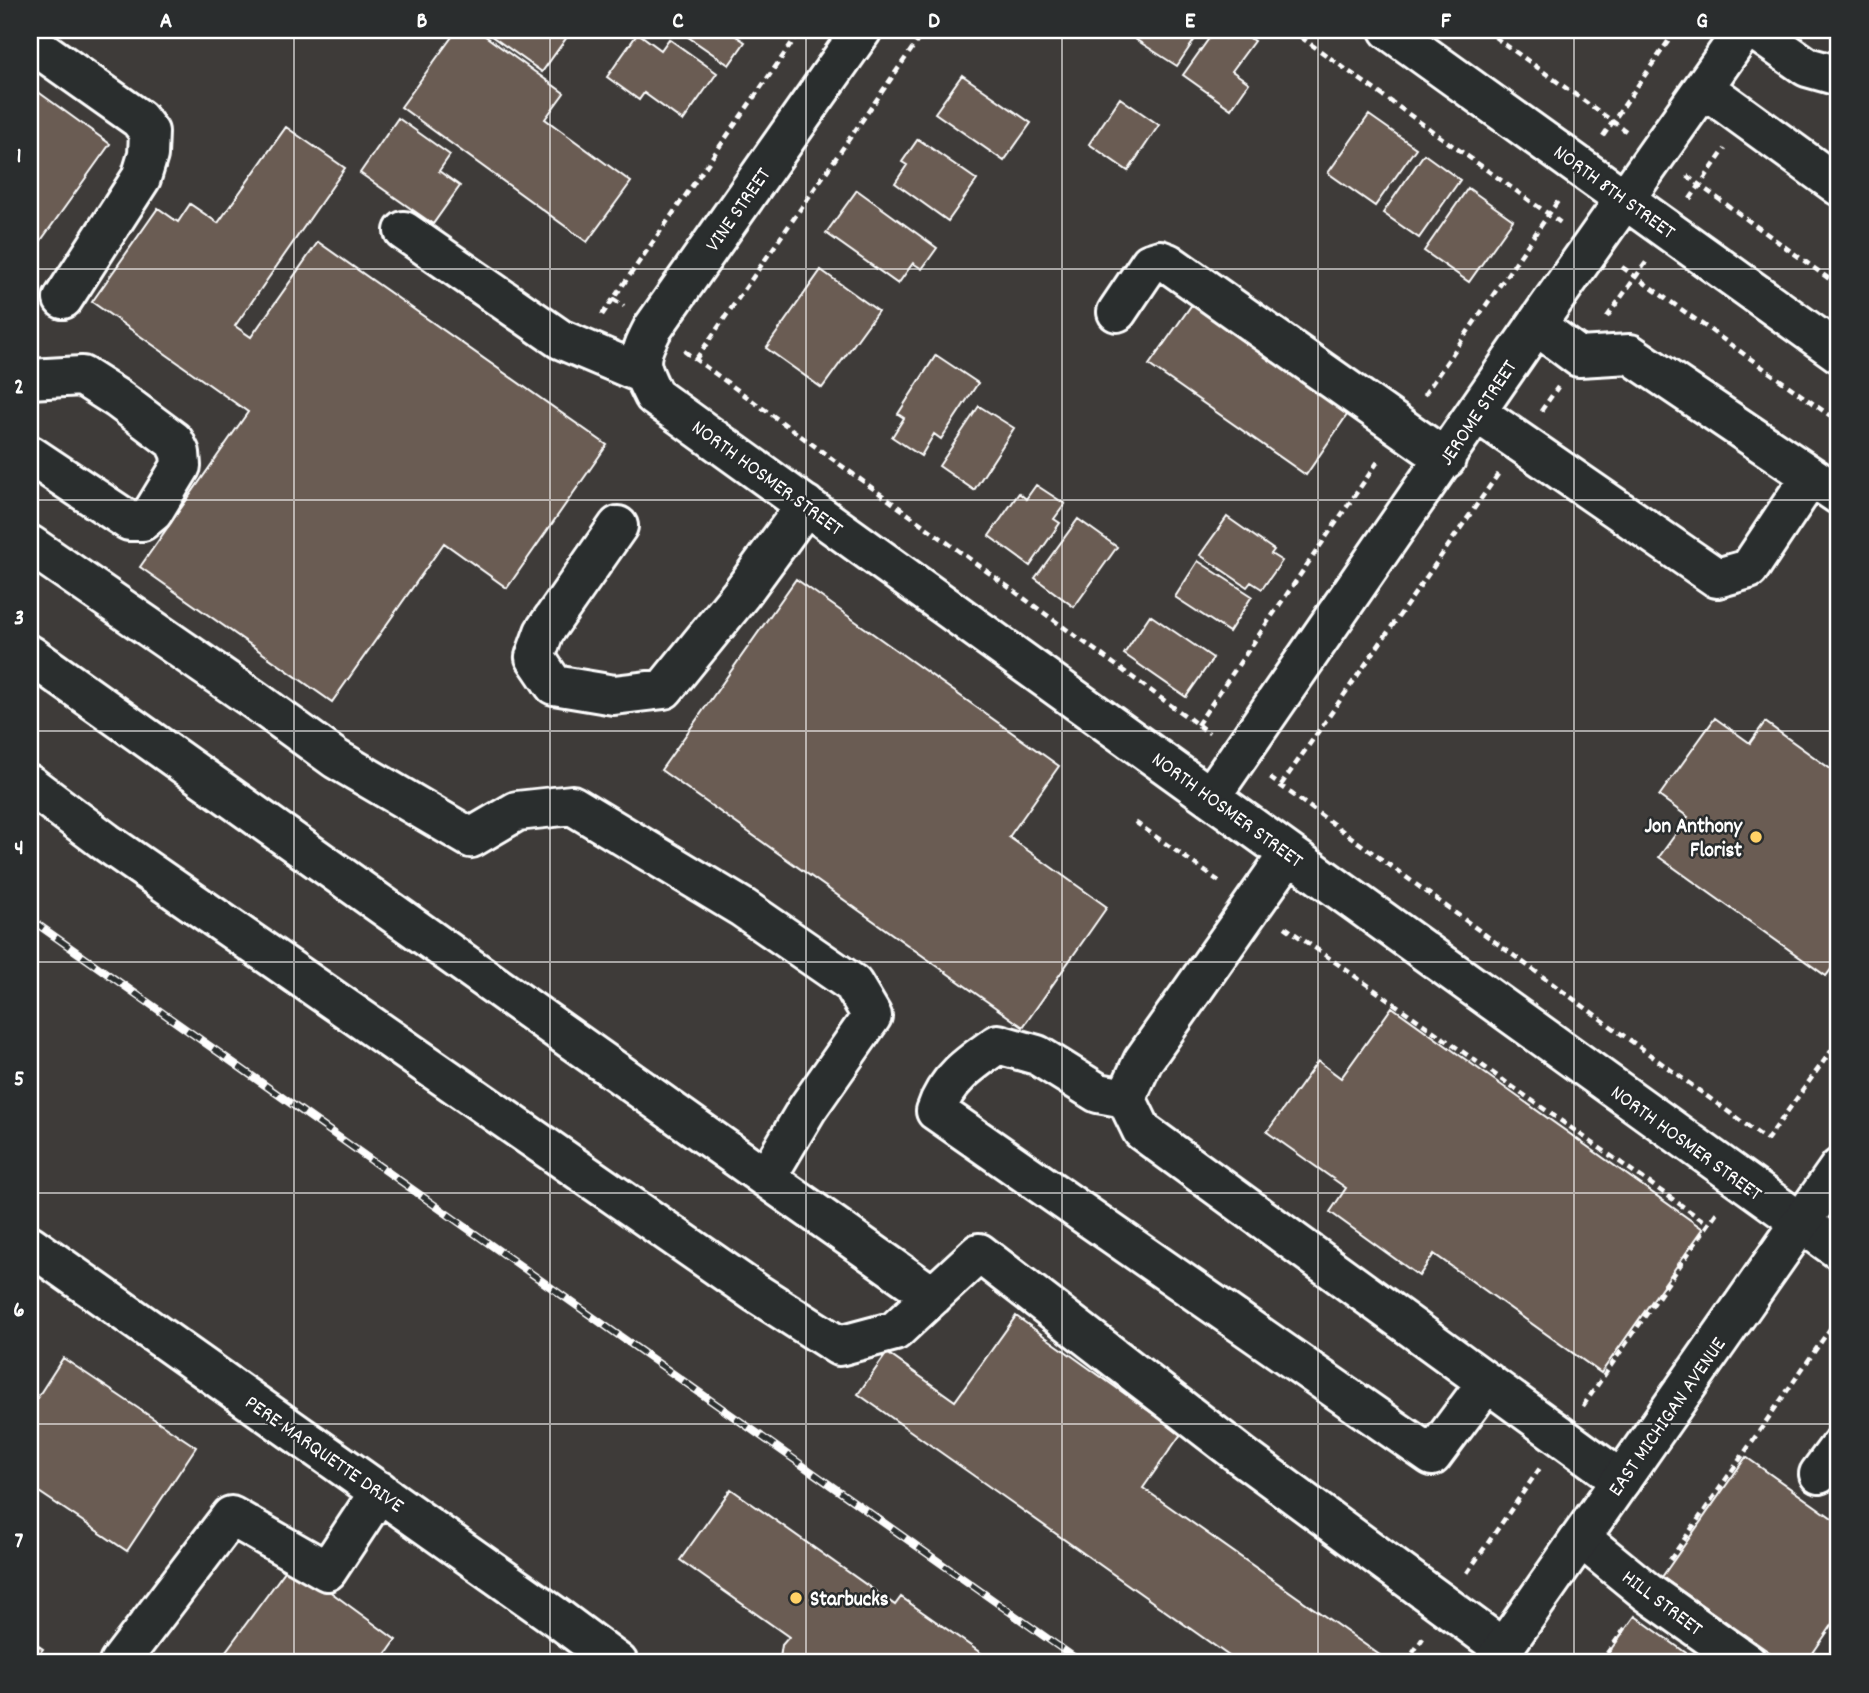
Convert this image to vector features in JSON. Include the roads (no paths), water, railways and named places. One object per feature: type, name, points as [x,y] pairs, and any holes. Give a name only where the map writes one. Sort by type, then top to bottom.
[{"type":"street","name":"NORTH 8TH STREET","points":[[1389,30],[1839,353]]},
{"type":"street","name":"JEROME STREET","points":[[1211,796],[1536,325],[1744,30]]},
{"type":"street","points":[[1754,30],[1807,67],[1839,76]]},
{"type":"street","name":"VINE STREET","points":[[649,385],[641,352],[653,328],[855,32]]},
{"type":"street","points":[[30,42],[139,119],[149,132],[148,155],[141,178],[63,299]]},
{"type":"street","points":[[1704,88],[1839,186]]},
{"type":"street","name":"NORTH HOSMER STREET","points":[[404,231],[528,319],[560,339],[649,385],[806,505],[1839,1250]]},
{"type":"street","points":[[1117,312],[1150,263],[1160,260],[1168,263],[1446,459]]},
{"type":"street","points":[[1476,412],[1717,578],[1749,569],[1825,485],[1630,354],[1580,356],[1536,325]]},
{"type":"street","points":[[30,379],[82,376],[174,441],[180,453],[181,466],[153,512],[142,521],[130,521],[30,455]]},
{"type":"street","points":[[618,526],[544,632],[536,657],[554,685],[614,695],[664,689],[741,594],[806,505]]},
{"type":"street","points":[[30,545],[336,759],[471,838],[517,811],[572,804],[743,908],[853,984],[872,1016],[807,1109],[766,1178]]},
{"type":"street","points":[[30,655],[933,1296]]},
{"type":"street","points":[[30,785],[106,842],[756,1293],[839,1346],[895,1331],[979,1253],[1242,1456],[1445,1605],[1499,1656]]},
{"type":"street","points":[[1126,1098],[1143,1061],[1288,855]]},
{"type":"street","points":[[1126,1098],[1098,1093],[1037,1055],[998,1044],[964,1067],[939,1101],[936,1111],[1432,1456],[1487,1381]]},
{"type":"street","points":[[1126,1098],[1142,1131],[1621,1480]]},
{"type":"street","name":"EAST MICHIGAN AVENUE","points":[[1499,1656],[1839,1168]]},
{"type":"street","name":"PERE MARQUETTE DRIVE","points":[[30,1245],[618,1663]]},
{"type":"street","points":[[119,1663],[231,1516],[327,1571],[380,1492]]},
{"type":"street","name":"HILL STREET","points":[[1581,1538],[1647,1592],[1747,1663]]},
{"type":"railway","points":[[30,919],[1082,1663]]},
{"type":"place","name":"Jon Anthony Florist","points":[[1756,837]]},
{"type":"place","name":"Starbucks","points":[[796,1598]]}]
